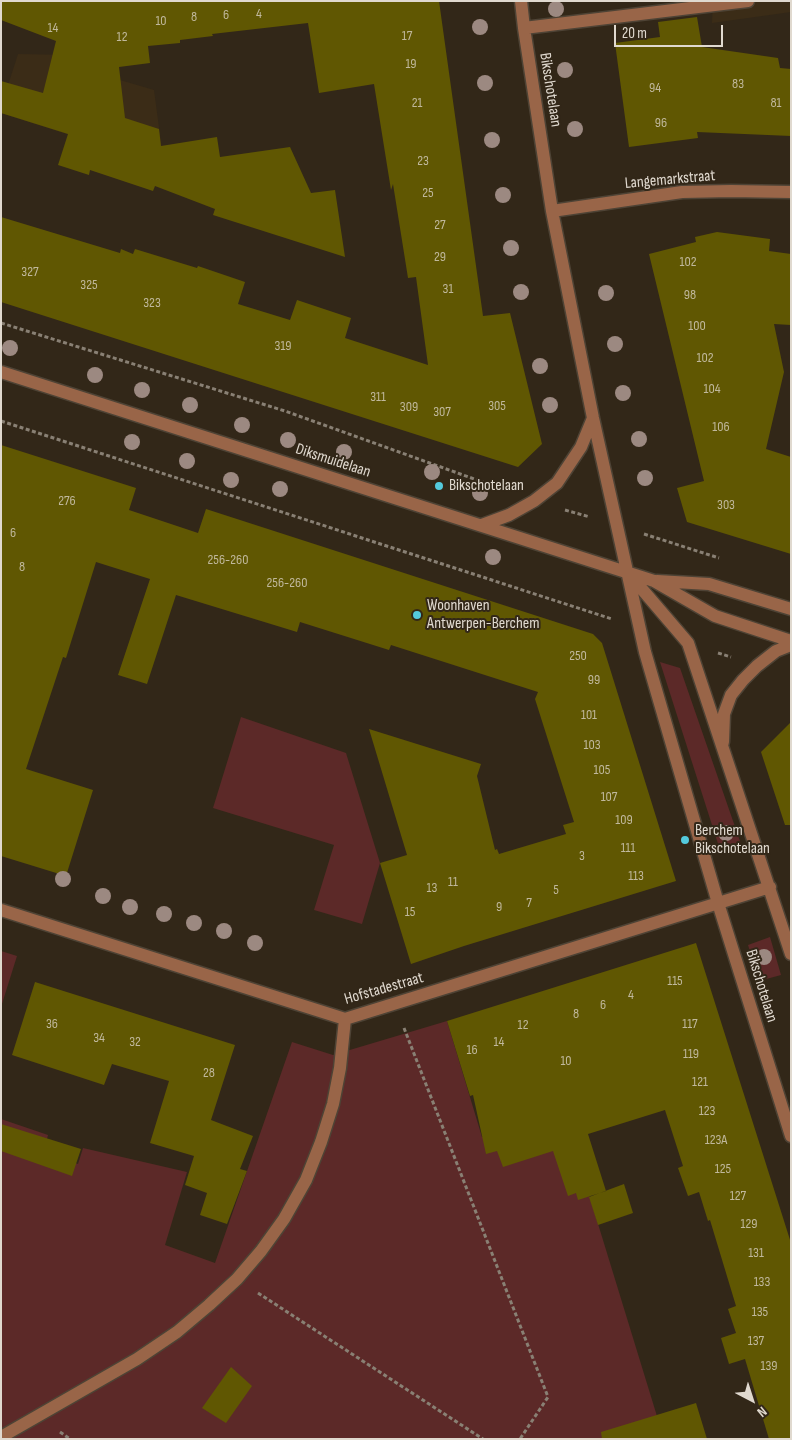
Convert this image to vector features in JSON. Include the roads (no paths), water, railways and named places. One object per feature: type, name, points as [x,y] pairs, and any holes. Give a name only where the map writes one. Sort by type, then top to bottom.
[{"type":"street","name":"Bikschotelaan","points":[[522,1],[524,28],[552,211],[593,418],[645,652],[718,903],[791,1136]]},
{"type":"street","points":[[524,28],[748,1]]},
{"type":"street","name":"Langemarkstraat","points":[[552,211],[682,192],[731,190],[791,192]]},
{"type":"street","name":"Diksmuidelaan","points":[[1,372],[654,581],[715,616],[791,643]]},
{"type":"street","points":[[482,525],[509,515],[534,501],[557,483],[582,447],[593,418]]},
{"type":"street","name":"Bikschotelaan","points":[[627,572],[688,643],[791,954]]},
{"type":"street","name":"Diksmuidelaan","points":[[654,581],[709,584],[791,610]]},
{"type":"street","name":"Bikschotelaan","points":[[723,752],[724,714],[731,695],[757,666],[776,651],[791,643]]},
{"type":"street","points":[[718,903],[770,887]]},
{"type":"street","name":"Hofstadestraat","points":[[1,910],[345,1019],[718,903]]},
{"type":"street","points":[[1,1437],[138,1359],[178,1332],[237,1279],[261,1251],[284,1219],[306,1180],[321,1142],[333,1104],[340,1068],[345,1019]]},
{"type":"place","name":"Bikschotelaan","points":[[439,486]]},
{"type":"place","name":"Woonhaven Antwerpen-Berchem","points":[[417,615]]},
{"type":"place","name":"Berchem Bikschotelaan","points":[[685,840]]}]
